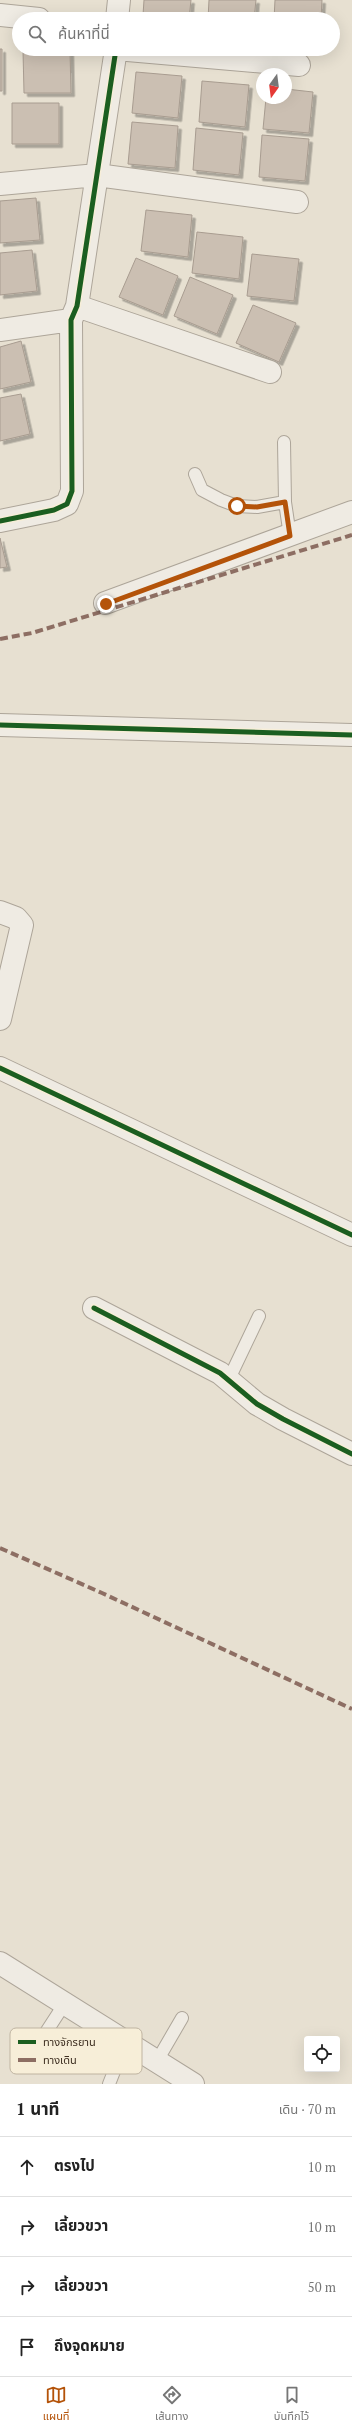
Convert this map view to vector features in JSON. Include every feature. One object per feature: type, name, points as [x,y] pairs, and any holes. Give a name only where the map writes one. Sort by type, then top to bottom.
[{"type":"street","points":[[118,12],[119,0]]},
{"type":"street","points":[[0,15],[12,16]]},
{"type":"street","points":[[0,521],[54,510],[67,504],[72,492],[74,313],[115,56]]},
{"type":"street","points":[[196,56],[300,65]]},
{"type":"street","points":[[0,184],[97,175],[297,202]]},
{"type":"street","points":[[0,330],[74,313],[270,372]]},
{"type":"street","points":[[106,604],[352,512]]},
{"type":"street","points":[[0,725],[352,734]]},
{"type":"street","points":[[0,912],[16,918],[22,925],[0,1019]]},
{"type":"street","points":[[0,1068],[352,1235]]},
{"type":"street","points":[[94,1308],[229,1379],[257,1404],[277,1416],[352,1454]]},
{"type":"street","points":[[0,1963],[105,2028]]},
{"type":"street","points":[[142,2051],[193,2084]]},
{"type":"lane","points":[[284,442],[285,502],[290,536]]},
{"type":"lane","points":[[195,474],[202,490],[237,506],[257,507],[285,502]]},
{"type":"lane","points":[[229,1379],[259,1316]]},
{"type":"lane","points":[[49,2028],[65,2003]]},
{"type":"lane","points":[[157,2061],[182,2018]]},
{"type":"lane","points":[[109,2084],[113,2074]]},
{"type":"building","points":[[144,0],[191,0],[190,12],[143,12]]},
{"type":"building","points":[[209,0],[256,0],[255,12],[208,12]]},
{"type":"building","points":[[275,0],[322,0],[321,12],[274,12]]},
{"type":"building","points":[[0,49],[2,49],[2,91],[0,91]]},
{"type":"building","points":[[23,56],[70,56],[71,93],[24,93]]},
{"type":"building","points":[[136,72],[182,76],[178,118],[132,113]]},
{"type":"building","points":[[202,81],[249,85],[245,127],[199,122]]},
{"type":"building","points":[[292,90],[313,92],[309,133],[263,129],[265,104],[292,104]]},
{"type":"building","points":[[12,103],[59,103],[59,144],[12,144]]},
{"type":"building","points":[[132,122],[178,126],[175,168],[128,164]]},
{"type":"building","points":[[196,128],[243,133],[239,175],[193,170]]},
{"type":"building","points":[[262,135],[309,139],[305,181],[259,177]]},
{"type":"building","points":[[36,198],[40,240],[0,243],[0,201]]},
{"type":"building","points":[[146,210],[192,215],[188,257],[141,251]]},
{"type":"building","points":[[197,232],[243,237],[239,279],[192,273]]},
{"type":"building","points":[[32,250],[37,291],[0,295],[0,253]]},
{"type":"building","points":[[252,254],[299,259],[294,301],[247,296]]},
{"type":"building","points":[[136,258],[178,276],[163,315],[119,297]]},
{"type":"building","points":[[190,277],[233,295],[217,334],[174,316]]},
{"type":"building","points":[[253,305],[296,323],[279,362],[236,343]]},
{"type":"building","points":[[21,341],[31,382],[0,389],[0,347]]},
{"type":"building","points":[[21,394],[30,434],[0,441],[0,398]]},
{"type":"building","points":[[0,538],[7,567],[0,568]]},
{"type":"marked path","points":[[0,639],[32,633],[352,535]]},
{"type":"marked path","points":[[0,1548],[102,1593],[352,1709]]},
{"type":"cycle path","points":[[0,521],[54,510],[67,504],[72,491],[71,320],[77,306],[115,56]]},
{"type":"cycle path","points":[[0,725],[352,735]]},
{"type":"cycle path","points":[[0,1068],[352,1235]]},
{"type":"cycle path","points":[[94,1308],[220,1373],[257,1404],[352,1454]]},
{"type":"route","points":[[106,604],[290,536],[285,502],[257,507],[237,506]]}]
